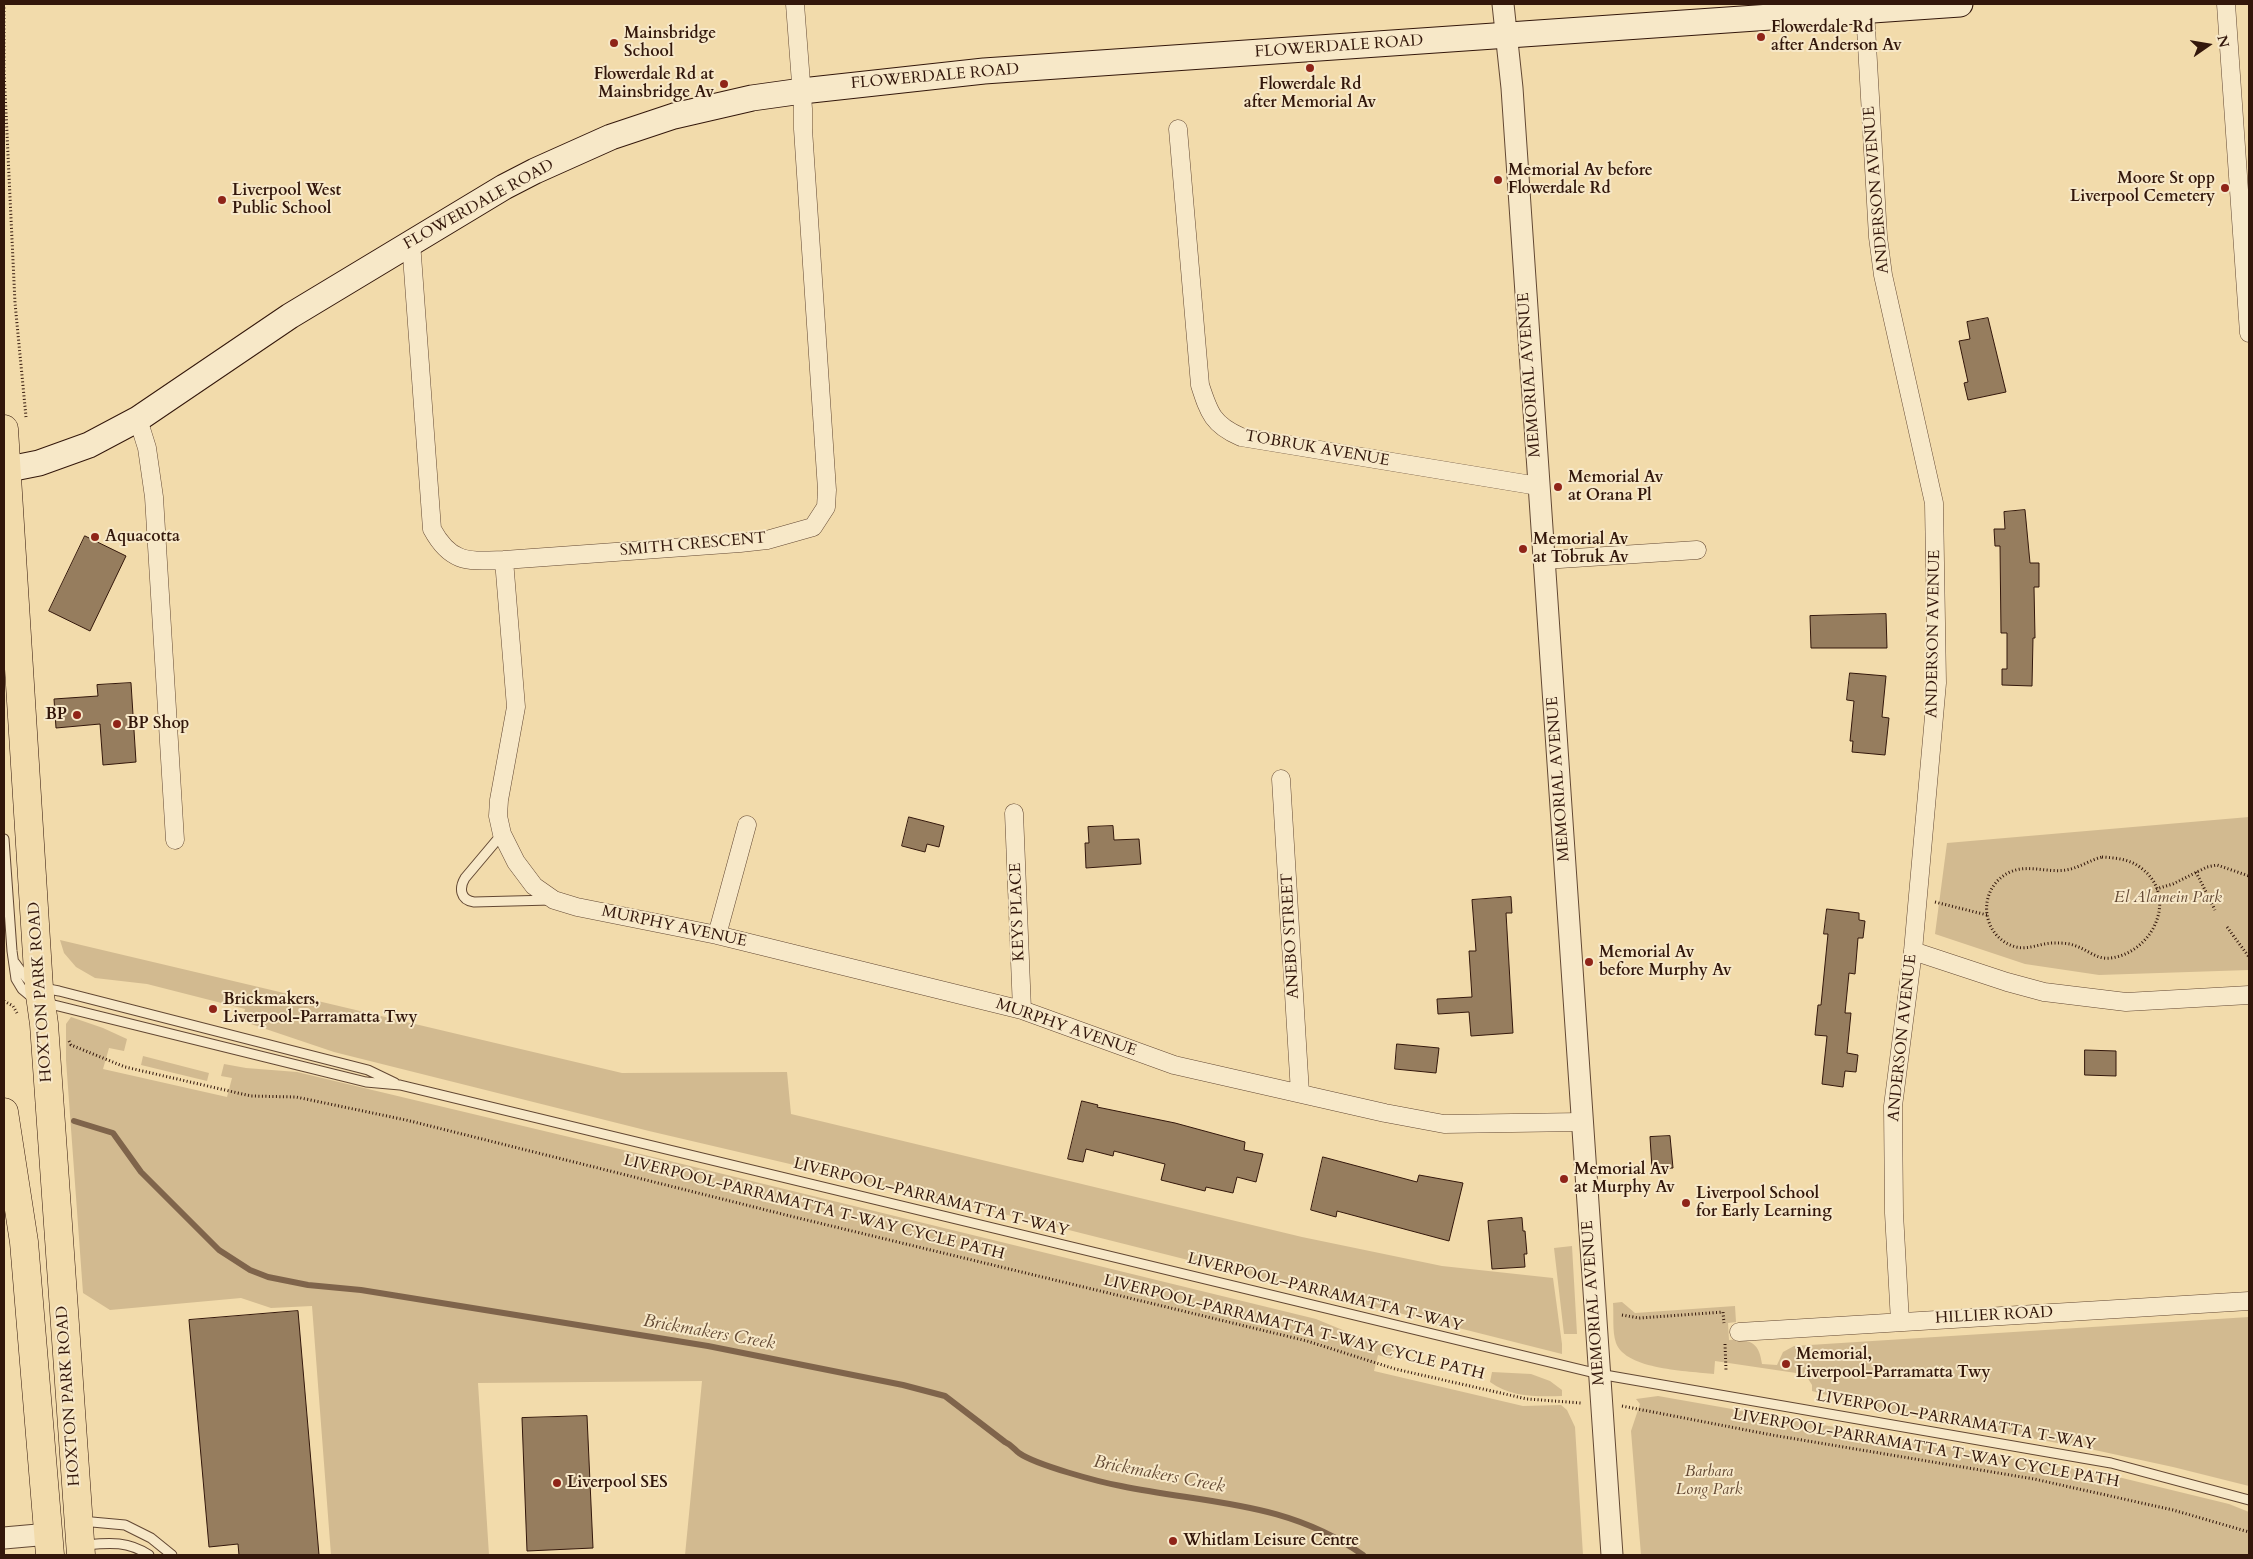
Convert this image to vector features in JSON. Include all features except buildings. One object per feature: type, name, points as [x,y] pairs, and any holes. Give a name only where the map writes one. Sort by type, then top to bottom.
[{"type":"main road","name":"FLOWERDALE ROAD","points":[[5,470],[34,464],[89,445],[138,419],[282,321],[534,171],[611,137],[674,116],[752,98],[984,71],[1960,4]]},
{"type":"main road","name":"HOXTON PARK ROAD","points":[[16,427],[5,470],[46,993],[44,1024],[80,1540]]},
{"type":"main road","name":"HOXTON PARK ROAD","points":[[4,1112],[24,1242],[49,1545]]},
{"type":"main road","points":[[49,1545],[80,1540]]},
{"type":"street","name":"SMITH CRESCENT","points":[[412,242],[432,529],[443,546],[456,558],[468,561],[504,560],[767,540],[813,527],[826,507],[827,490],[802,91],[794,4]]},
{"type":"street","name":"MEMORIAL AVENUE","points":[[1503,4],[1512,88],[1612,1555]]},
{"type":"street","points":[[2226,4],[2249,333]]},
{"type":"street","name":"ANDERSON AVENUE","points":[[1865,10],[1870,110],[1882,266],[1934,503],[1937,683],[1913,951],[1893,1106],[1894,1214],[1900,1322]]},
{"type":"street","name":"TOBRUK AVENUE","points":[[1178,129],[1200,385],[1215,421],[1225,430],[1241,437],[1538,486]]},
{"type":"street","points":[[138,419],[147,448],[154,497],[175,840]]},
{"type":"street","points":[[1544,560],[1697,550]]},
{"type":"street","name":"MURPHY AVENUE","points":[[504,560],[516,708],[499,800],[498,816],[502,834],[516,862],[534,886],[554,900],[576,907],[717,935],[1022,1010],[1174,1065],[1300,1093],[1444,1124],[1581,1122]]},
{"type":"street","name":"ANEBO STREET","points":[[1281,779],[1300,1093]]},
{"type":"street","name":"KEYS PLACE","points":[[1014,813],[1022,1010]]},
{"type":"street","points":[[717,935],[747,825]]},
{"type":"street","points":[[1913,951],[2007,982],[2044,992],[2126,1002],[2249,995]]},
{"type":"street","name":"HILLIER ROAD","points":[[1729,1331],[2249,1301]]},
{"type":"street","points":[[4,1538],[49,1545]]},
{"type":"lane","name":"MURPHY AVENUE","points":[[502,834],[465,878],[461,885],[461,893],[468,901],[474,902],[554,900]]},
{"type":"lane","name":"LIVERPOOL–PARRAMATTA T-WAY","points":[[4,839],[12,951],[16,979],[30,997],[46,993],[368,1070],[400,1085]]},
{"type":"lane","name":"LIVERPOOL–PARRAMATTA T-WAY","points":[[15,963],[30,984],[46,993],[366,1082],[400,1085],[1599,1374],[2111,1464],[2249,1500]]},
{"type":"lane","points":[[80,1540],[125,1525],[151,1538],[172,1555]]},
{"type":"lane","points":[[80,1540],[134,1546],[149,1555]]},
{"type":"path","points":[[4,4],[4,70],[15,303],[24,412],[16,427]]},
{"type":"path","points":[[2102,857],[2117,858],[2141,868],[2151,878],[2156,888],[2160,907],[2150,936],[2139,947],[2110,958],[2096,956],[2077,946],[2066,943],[2017,947],[1997,935],[1991,927],[1987,915],[1986,903],[1990,889],[2009,873],[2021,868],[2067,870],[2102,857]]},
{"type":"path","points":[[2156,888],[2173,884],[2196,872],[2216,866],[2226,867],[2249,876]]},
{"type":"path","points":[[2196,872],[2215,910]]},
{"type":"path","points":[[1918,897],[1987,915]]},
{"type":"path","points":[[2227,927],[2249,957]]},
{"type":"path","name":"LIVERPOOL-PARRAMATTA T-WAY CYCLE PATH","points":[[68,1038],[71,1045],[125,1067],[251,1096],[296,1097],[406,1120],[790,1216],[1307,1340],[1395,1369],[1527,1399],[1576,1402]]},
{"type":"path","points":[[1622,1315],[1639,1318],[1723,1312],[1729,1331],[1726,1370]]},
{"type":"path","name":"LIVERPOOL-PARRAMATTA T-WAY CYCLE PATH","points":[[1625,1406],[1772,1435],[2034,1478],[2172,1510],[2249,1532]]},
{"type":"green space","name":"El Alamein Park","points":[[2249,817],[2249,970],[2099,975],[2025,964],[1935,934],[1947,843]]},
{"type":"green space","points":[[60,940],[622,1073],[787,1072],[791,1114],[1302,1237],[1442,1266],[1553,1278],[1562,1354],[1025,1219],[649,1131],[334,1052],[242,1021],[245,1009],[147,984],[95,978],[76,967],[64,953]]},
{"type":"green space","points":[[71,1017],[127,1039],[124,1051],[109,1048],[103,1069],[227,1097],[232,1078],[221,1076],[224,1064],[246,1068],[297,1072],[1316,1319],[1374,1343],[1395,1348],[1392,1359],[1378,1355],[1374,1371],[1523,1406],[1561,1405],[1567,1410],[1575,1427],[1583,1555],[685,1555],[702,1381],[478,1383],[489,1555],[331,1555],[312,1306],[271,1308],[241,1298],[110,1310],[83,1293],[66,1060],[66,1024]]},
{"type":"green space","points":[[143,1056],[209,1073],[207,1081],[141,1065]]},
{"type":"green space","points":[[1572,1246],[1577,1334],[1564,1334],[1554,1248]]},
{"type":"green space","points":[[1622,1302],[1635,1313],[1735,1306],[1736,1322],[1728,1323],[1729,1340],[1743,1340],[1752,1343],[1759,1351],[1762,1364],[1777,1365],[1783,1352],[1794,1346],[2249,1317],[2249,1486],[2090,1449],[1884,1411],[1812,1391],[1812,1385],[1807,1377],[1796,1373],[1715,1361],[1714,1374],[1659,1368],[1645,1364],[1632,1359],[1622,1352],[1616,1343],[1613,1303]]},
{"type":"green space","points":[[1492,1372],[1531,1374],[1550,1381],[1562,1390],[1562,1396],[1534,1396],[1506,1391],[1490,1382]]},
{"type":"green space","name":"Barbara Long Park","points":[[1658,1396],[2114,1476],[2229,1504],[2249,1512],[2249,1555],[1641,1555],[1631,1431],[1640,1404],[1636,1399]]},
{"type":"waterway","name":"Brickmakers Creek","points":[[74,1121],[113,1133],[141,1172],[219,1250],[250,1270],[268,1277],[308,1285],[361,1290],[708,1346],[903,1385],[945,1396],[1019,1453],[1039,1463],[1111,1484],[1246,1507],[1276,1514],[1334,1537],[1363,1555]]},
{"type":"place","name":"Flowerdale Rd after Anderson Av","points":[[1761,37]]},
{"type":"place","name":"Mainsbridge School","points":[[614,43]]},
{"type":"place","name":"Flowerdale Rd after Memorial Av","points":[[1310,68]]},
{"type":"place","name":"Flowerdale Rd at Mainsbridge Av","points":[[724,84]]},
{"type":"place","name":"Memorial Av before Flowerdale Rd","points":[[1498,180]]},
{"type":"place","name":"Moore St opp Liverpool Cemetery","points":[[2225,188]]},
{"type":"place","name":"Liverpool West Public School","points":[[222,200]]},
{"type":"place","name":"Memorial Av at Orana Pl","points":[[1558,487]]},
{"type":"place","name":"Aquacotta","points":[[95,537]]},
{"type":"place","name":"Memorial Av at Tobruk Av","points":[[1523,549]]},
{"type":"place","name":"BP","points":[[77,715]]},
{"type":"place","name":"BP Shop","points":[[117,724]]},
{"type":"place","name":"Memorial Av before Murphy Av","points":[[1589,962]]},
{"type":"place","name":"Brickmakers, Liverpool-Parramatta Twy","points":[[213,1009]]},
{"type":"place","name":"Memorial Av at Murphy Av","points":[[1564,1179]]},
{"type":"place","name":"Liverpool School for Early Learning","points":[[1686,1203]]},
{"type":"place","name":"Memorial, Liverpool-Parramatta Twy","points":[[1786,1364]]},
{"type":"place","name":"Liverpool SES","points":[[557,1483]]},
{"type":"place","name":"Whitlam Leisure Centre","points":[[1173,1541]]}]
